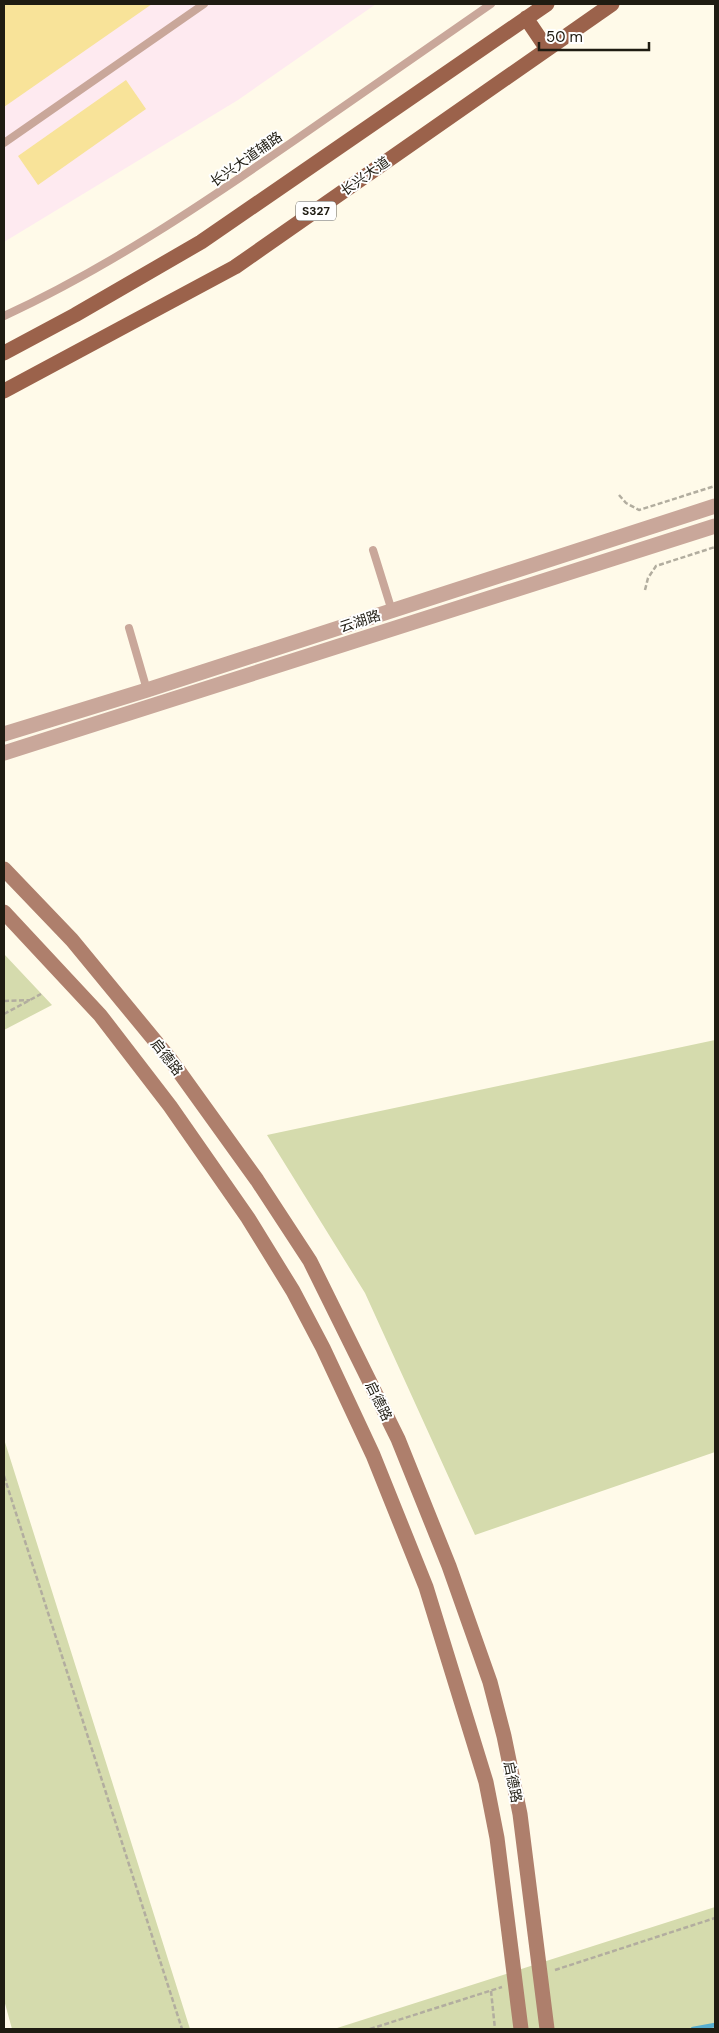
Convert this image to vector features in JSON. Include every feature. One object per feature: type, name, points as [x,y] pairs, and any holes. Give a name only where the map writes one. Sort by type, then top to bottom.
[{"type":"main road","name":"S327","points":[[4,353],[76,315],[201,242],[547,4]]},
{"type":"main road","name":"长兴大道","points":[[4,391],[235,267],[612,4]]},
{"type":"main road","points":[[526,18],[547,49]]},
{"type":"main road","name":"启德路","points":[[4,869],[72,940],[170,1059],[257,1180],[310,1261],[398,1439],[449,1566],[490,1682],[504,1736],[520,1821],[547,2029]]},
{"type":"main road","name":"启德路","points":[[4,912],[100,1015],[170,1106],[248,1218],[302,1307],[373,1455],[426,1587],[486,1782],[511,1941],[521,2029]]},
{"type":"main road","points":[[494,1826],[520,1821]]},
{"type":"street","name":"云湖路","points":[[4,734],[147,690],[715,506]]},
{"type":"street","name":"云湖路","points":[[4,753],[715,526]]},
{"type":"lane","points":[[4,143],[204,4]]},
{"type":"lane","name":"长兴大道辅路","points":[[4,316],[150,238],[200,206],[491,4]]},
{"type":"lane","points":[[373,550],[392,611]]},
{"type":"lane","points":[[129,628],[147,690]]},
{"type":"path","points":[[619,495],[626,503],[639,510],[715,486]]},
{"type":"path","points":[[645,590],[648,578],[656,566],[715,547]]},
{"type":"path","points":[[4,1014],[42,994]]},
{"type":"path","points":[[4,1001],[32,1000]]},
{"type":"path","points":[[4,1476],[182,2029]]},
{"type":"path","points":[[490,1990],[495,2029]]},
{"type":"shaded area","points":[[4,4],[376,4],[238,100],[4,242]]},
{"type":"green space","points":[[4,954],[52,1005],[4,1030]]},
{"type":"green space","points":[[715,1040],[715,1452],[475,1535],[365,1293],[267,1135]]},
{"type":"green space","points":[[4,1439],[190,2029],[12,2029],[4,2000]]},
{"type":"green space","points":[[715,1907],[715,2029],[334,2029]]},
{"type":"building","points":[[4,4],[152,4],[4,107]]},
{"type":"building","points":[[126,80],[146,109],[38,185],[18,156]]},
{"type":"waterway","points":[[693,2029],[715,2025]]}]
